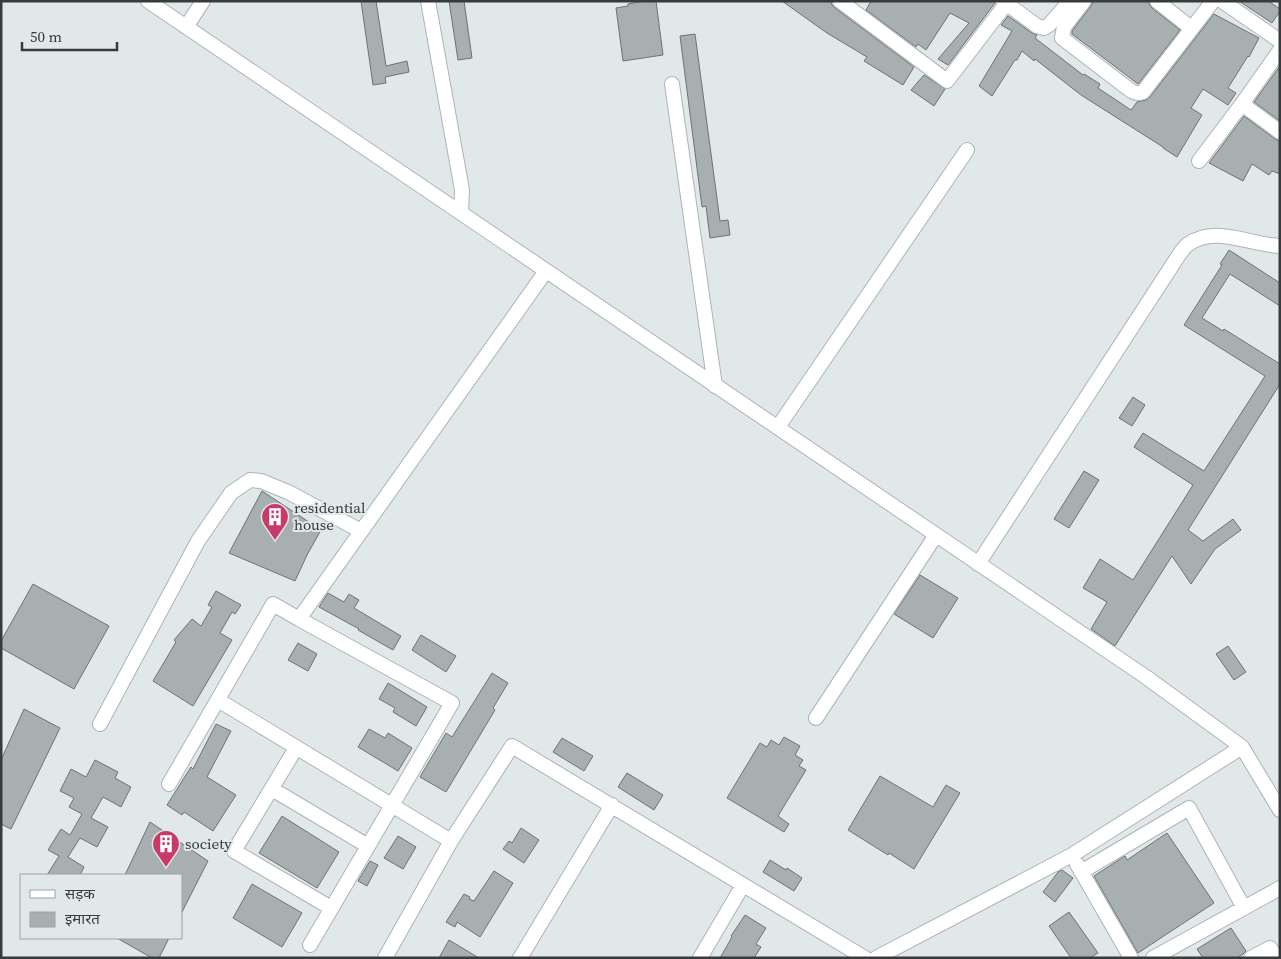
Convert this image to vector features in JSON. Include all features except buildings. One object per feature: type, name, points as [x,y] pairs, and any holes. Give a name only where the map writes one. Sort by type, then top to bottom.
[{"type":"street","points":[[148,1],[1146,677],[1242,747],[1280,810]]},
{"type":"street","points":[[186,27],[203,1]]},
{"type":"street","points":[[428,1],[462,190],[461,213]]},
{"type":"street","points":[[840,1],[947,81],[1004,2],[1037,26],[1044,28],[1049,25],[1070,1]]},
{"type":"street","points":[[1084,1],[1064,27],[1062,38],[1126,87],[1139,94],[1213,1]]},
{"type":"street","points":[[1157,1],[1191,28]]},
{"type":"street","points":[[1222,1],[1280,41]]},
{"type":"street","points":[[1199,161],[1280,50]]},
{"type":"street","points":[[672,84],[715,386]]},
{"type":"street","points":[[1242,104],[1280,132]]},
{"type":"street","points":[[778,427],[967,150]]},
{"type":"street","points":[[978,564],[1186,246],[1205,236],[1217,236],[1280,246]]},
{"type":"street","points":[[299,619],[546,271]]},
{"type":"street","points":[[100,724],[198,541],[231,493],[250,480],[261,480],[288,492],[361,531]]},
{"type":"street","points":[[816,718],[936,535]]},
{"type":"street","points":[[169,784],[273,604],[452,703],[310,945]]},
{"type":"street","points":[[218,700],[451,841]]},
{"type":"street","points":[[385,958],[451,841],[512,746],[865,958]]},
{"type":"street","points":[[876,958],[1072,855],[1242,747]]},
{"type":"street","points":[[296,748],[234,851],[332,908]]},
{"type":"street","points":[[272,789],[368,846]]},
{"type":"street","points":[[520,958],[612,806]]},
{"type":"street","points":[[1081,872],[1189,808],[1244,908]]},
{"type":"street","points":[[1072,855],[1131,958]]},
{"type":"street","points":[[700,958],[743,885]]},
{"type":"street","points":[[1153,958],[1280,888]]},
{"type":"street","points":[[1252,958],[1270,948],[1277,958]]},
{"type":"place","name":"residential house","points":[[275,541]]},
{"type":"place","name":"society","points":[[166,868]]}]
